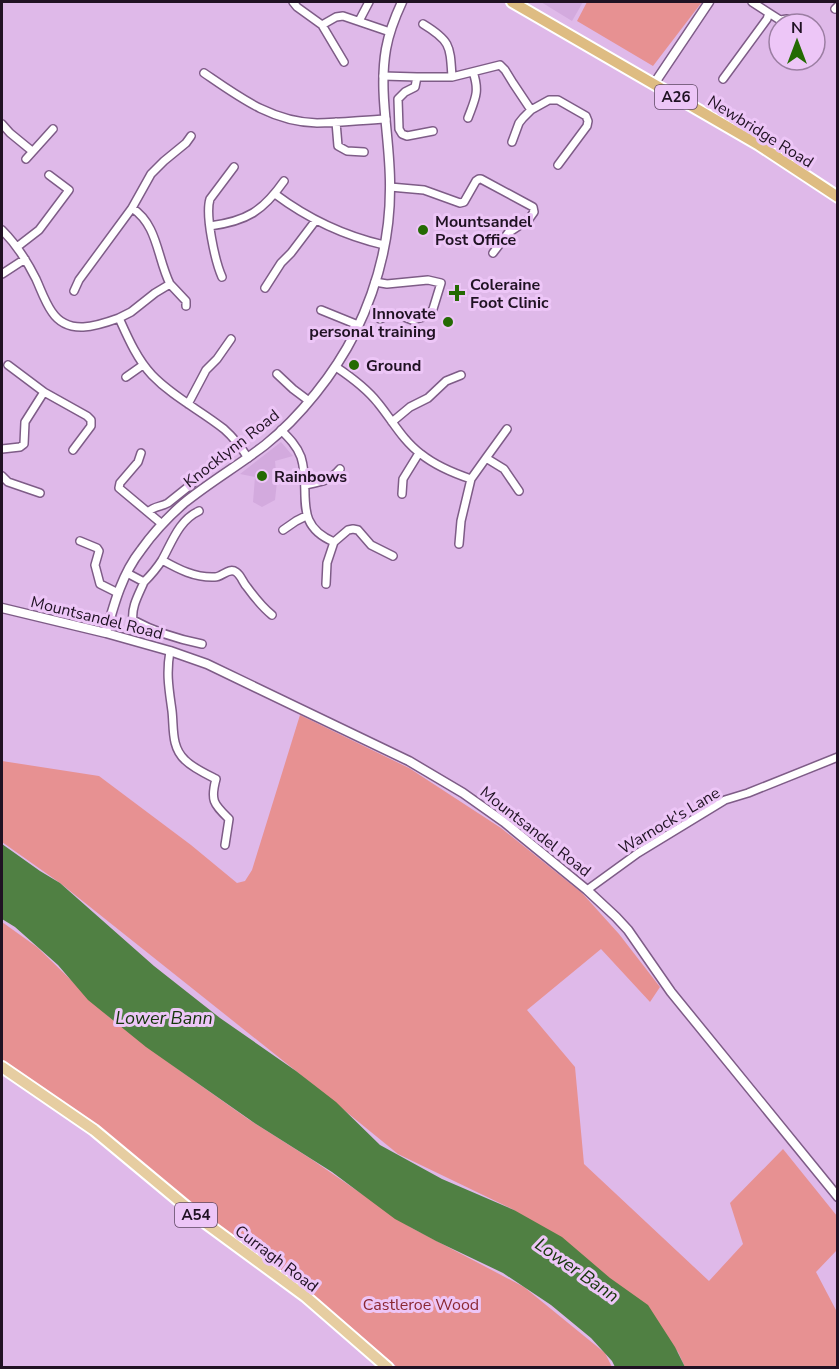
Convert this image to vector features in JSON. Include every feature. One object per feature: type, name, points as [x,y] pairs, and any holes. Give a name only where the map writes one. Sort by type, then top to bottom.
[{"type":"highway","name":"Newbridge Road","points":[[512,2],[759,145],[837,196]]},
{"type":"main road","name":"Curragh Road","points":[[2,1067],[94,1130],[207,1224],[305,1296],[388,1368]]},
{"type":"street","points":[[293,2],[322,26],[344,62]]},
{"type":"street","points":[[359,21],[369,2]]},
{"type":"street","name":"Knocklynn Road","points":[[106,633],[118,593],[127,573],[140,551],[162,524],[184,503],[248,458],[282,430],[336,367],[358,326],[375,282],[389,219],[390,187],[383,76],[386,47],[402,2]]},
{"type":"street","points":[[654,84],[709,2]]},
{"type":"street","points":[[752,2],[767,12]]},
{"type":"street","points":[[322,26],[340,16],[390,32]]},
{"type":"street","points":[[723,78],[767,19]]},
{"type":"street","points":[[423,24],[440,35],[447,44],[451,54],[452,77]]},
{"type":"street","points":[[383,76],[452,77],[500,65],[531,110]]},
{"type":"street","points":[[468,118],[477,93],[473,72]]},
{"type":"street","points":[[204,73],[238,96],[279,117],[309,122],[386,119]]},
{"type":"street","points":[[417,77],[415,87],[398,99],[399,129],[407,136],[433,130]]},
{"type":"street","points":[[512,142],[519,123],[531,110],[555,99],[588,119],[587,126],[558,165]]},
{"type":"street","points":[[336,122],[338,146],[347,151],[364,152]]},
{"type":"street","points":[[3,128],[32,151]]},
{"type":"street","points":[[26,159],[53,129]]},
{"type":"street","points":[[74,291],[79,280],[132,207],[152,174],[164,161],[186,144],[191,136]]},
{"type":"street","points":[[222,277],[215,254],[208,205],[234,167]]},
{"type":"street","points":[[17,247],[39,230],[69,190],[49,175]]},
{"type":"street","points":[[390,187],[424,190],[460,203],[464,202],[476,181],[481,179],[533,207],[534,212],[529,219],[508,233],[493,253]]},
{"type":"street","points":[[210,226],[233,222],[251,214],[266,204],[284,181]]},
{"type":"street","points":[[275,194],[316,220],[364,240],[384,245]]},
{"type":"street","points":[[132,207],[153,233],[165,274],[170,284],[186,301],[186,306]]},
{"type":"street","points":[[265,288],[281,262],[291,253],[316,220]]},
{"type":"street","points":[[2,230],[25,259],[53,315],[72,327],[95,326],[119,318],[139,307],[154,293],[170,284]]},
{"type":"street","points":[[2,274],[25,259]]},
{"type":"street","points":[[375,282],[387,284],[428,280],[441,283],[433,309],[428,316],[412,320],[398,314],[390,314],[380,319]]},
{"type":"street","points":[[321,310],[358,326]]},
{"type":"street","points":[[119,318],[143,365],[162,384],[223,428],[248,458]]},
{"type":"street","points":[[188,404],[206,370],[231,339]]},
{"type":"street","points":[[8,365],[44,392],[91,420],[91,426],[74,450]]},
{"type":"street","points":[[126,377],[143,365]]},
{"type":"street","points":[[336,367],[372,396],[403,437],[419,453],[445,469],[471,480]]},
{"type":"street","points":[[277,374],[309,401]]},
{"type":"street","points":[[392,422],[410,407],[428,398],[446,381],[461,375]]},
{"type":"street","points":[[2,449],[20,447],[24,444],[25,422],[44,392]]},
{"type":"street","points":[[459,544],[461,521],[471,480],[507,429]]},
{"type":"street","points":[[282,430],[302,459],[306,516],[317,532],[334,542]]},
{"type":"street","points":[[141,453],[138,462],[120,483],[119,488],[162,524]]},
{"type":"street","points":[[402,494],[404,479],[419,453]]},
{"type":"street","points":[[486,458],[504,469],[519,491]]},
{"type":"street","points":[[305,485],[326,481],[334,477],[340,469]]},
{"type":"street","points":[[2,476],[8,482],[40,493]]},
{"type":"street","points":[[148,512],[152,508],[164,505],[193,483]]},
{"type":"street","points":[[199,511],[187,519],[172,538],[162,560],[144,582],[132,615],[133,620],[171,637],[202,644]]},
{"type":"street","points":[[283,530],[306,516]]},
{"type":"street","points":[[326,584],[327,563],[334,542],[348,530],[358,530],[371,545],[393,556]]},
{"type":"street","points":[[80,541],[97,548],[99,551],[95,565],[100,584],[118,593]]},
{"type":"street","points":[[162,560],[183,571],[197,575],[218,577],[230,570],[235,571],[262,606],[272,615]]},
{"type":"street","points":[[127,573],[144,582]]},
{"type":"street","name":"Mountsandel Road","points":[[2,608],[106,633],[207,664],[409,761],[463,793],[504,822],[616,917],[628,930],[677,999],[837,1197]]},
{"type":"street","points":[[170,651],[167,671],[176,746],[184,759],[216,779],[213,792],[215,805],[229,819],[225,845]]},
{"type":"street","name":"Warnock's Lane","points":[[586,890],[638,853],[725,800],[837,757]]},
{"type":"shaded area","points":[[541,2],[583,2],[572,21]]},
{"type":"shaded area","name":"Rainbows","points":[[281,442],[293,456],[275,461],[277,482],[275,500],[262,507],[253,502],[255,477],[240,474]]},
{"type":"green space","points":[[587,2],[702,2],[653,66],[577,21]]},
{"type":"green space","points":[[300,715],[409,768],[501,828],[582,893],[619,934],[660,987],[650,1002],[601,949],[527,1010],[575,1067],[584,1164],[709,1281],[743,1244],[730,1203],[783,1149],[837,1216],[837,1250],[816,1272],[837,1312],[837,1367],[685,1367],[678,1352],[514,1210],[398,1154],[60,883],[2,842],[2,761],[99,776],[191,845],[237,883],[245,881],[252,870]]},
{"type":"green space","name":"Castleroe Wood","points":[[2,922],[37,947],[109,1017],[179,1070],[410,1227],[524,1287],[605,1353],[612,1367],[397,1367],[344,1321],[231,1236],[89,1119],[2,1061]]},
{"type":"water","name":"Lower Bann","points":[[2,844],[60,883],[154,966],[220,1018],[336,1102],[380,1145],[442,1179],[514,1210],[562,1237],[610,1278],[648,1305],[685,1367],[615,1367],[591,1338],[551,1305],[503,1273],[395,1219],[332,1172],[253,1122],[146,1047],[88,1000],[58,965],[15,927],[2,919]]},
{"type":"place","name":"Mountsandel Post Office","points":[[423,230]]},
{"type":"place","name":"Coleraine Foot Clinic","points":[[457,293]]},
{"type":"place","name":"Innovate personal training","points":[[448,322]]},
{"type":"place","name":"Ground","points":[[354,365]]},
{"type":"place","name":"Rainbows","points":[[262,476]]}]
